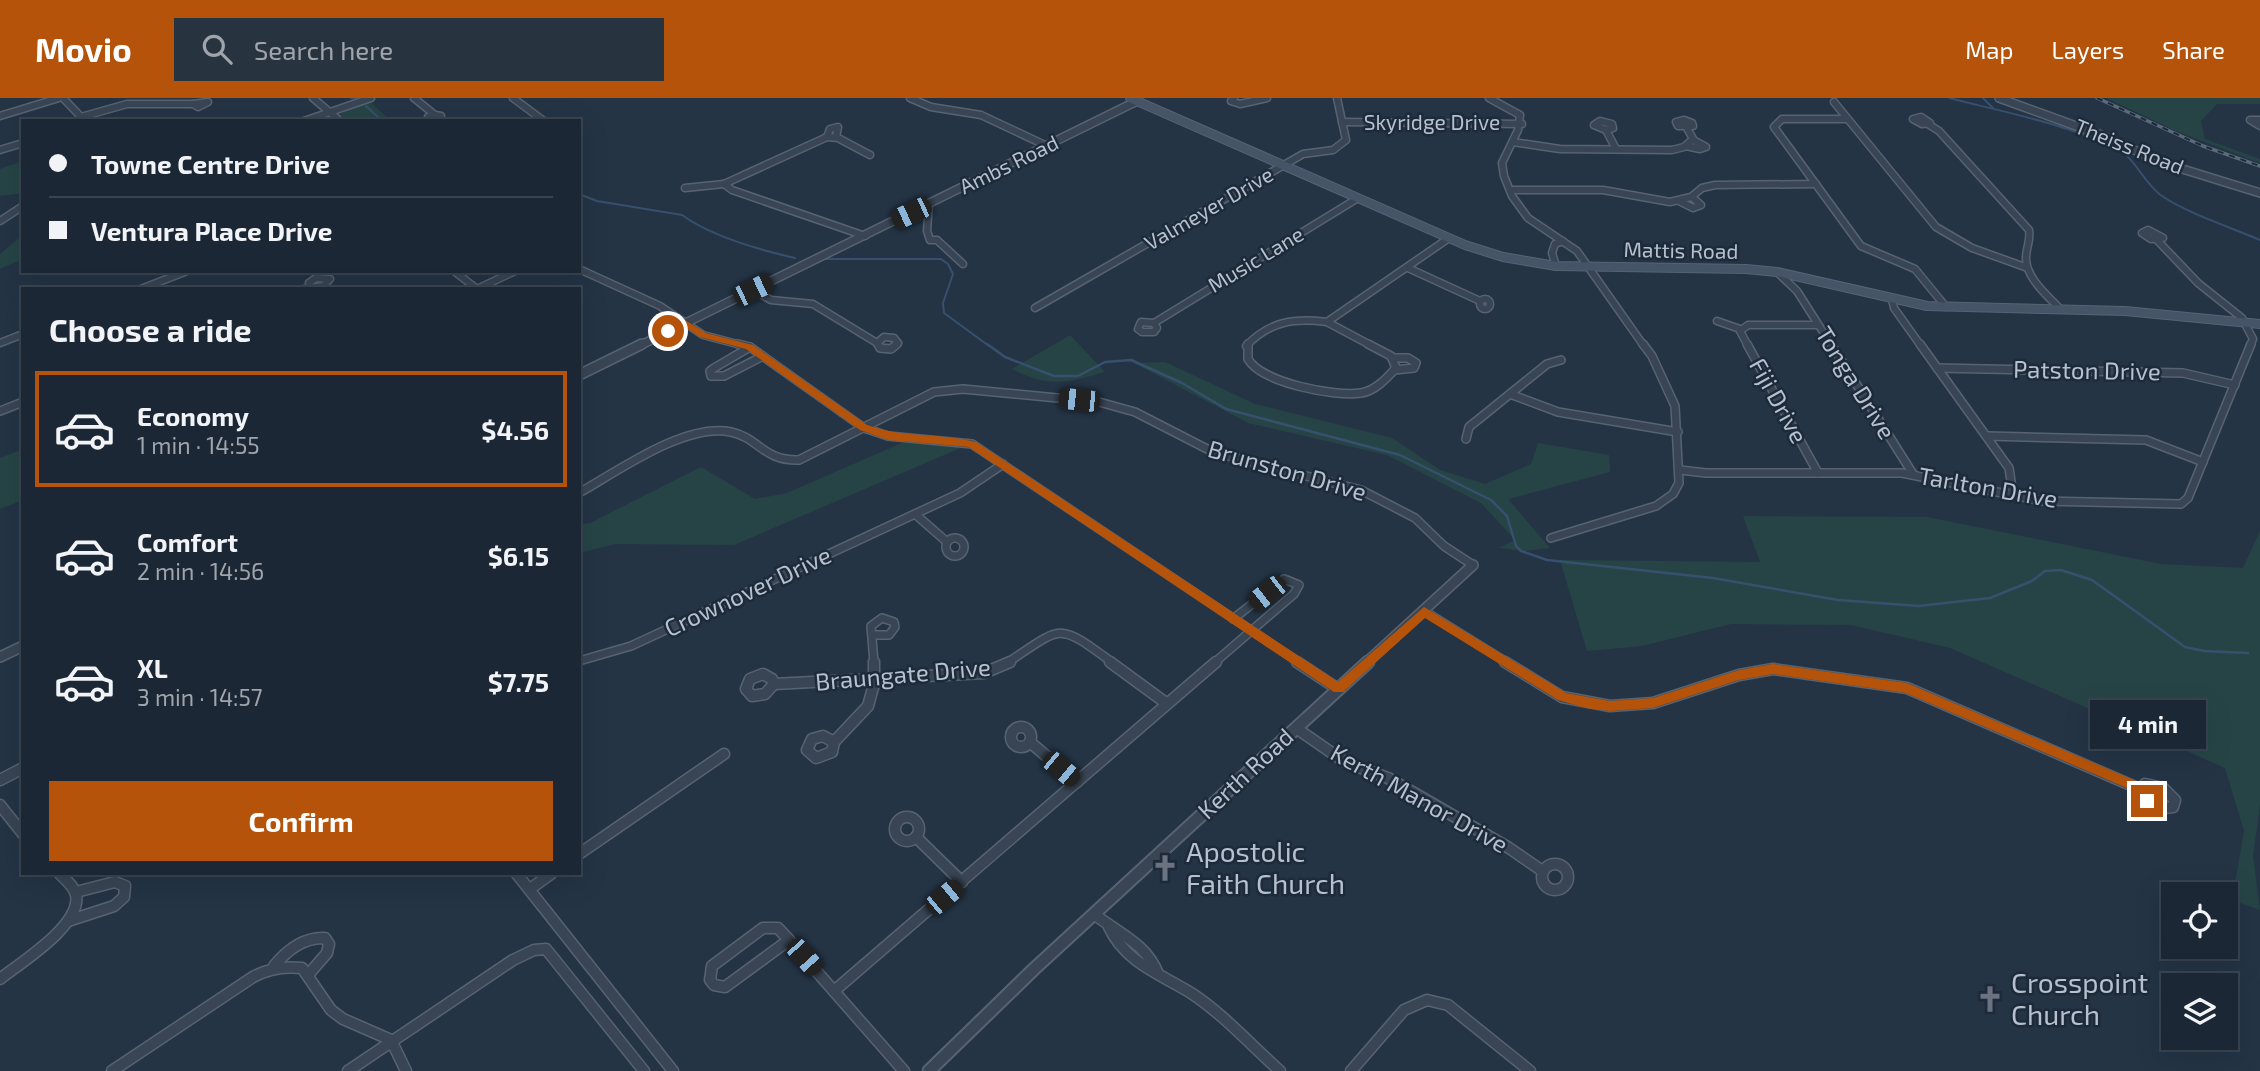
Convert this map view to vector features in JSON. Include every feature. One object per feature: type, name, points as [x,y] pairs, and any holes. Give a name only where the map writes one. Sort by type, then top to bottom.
[{"type":"main road","name":"Mattis Road","points":[[1133,100],[1449,238],[1503,257],[1556,266],[1746,269],[1777,272],[1903,302],[1946,307],[2152,313],[2260,324]]},
{"type":"street","points":[[0,116],[61,98],[82,119],[127,104],[193,104]]},
{"type":"street","points":[[313,98],[338,119]]},
{"type":"street","points":[[310,119],[372,98]]},
{"type":"street","points":[[414,98],[436,118]]},
{"type":"street","points":[[513,98],[541,119]]},
{"type":"street","points":[[910,98],[931,107],[981,115],[1047,146]]},
{"type":"street","points":[[1234,98],[1231,101],[1234,104],[1242,99],[1258,101],[1267,98]]},
{"type":"street","points":[[1337,98],[1342,122]]},
{"type":"street","points":[[1489,98],[1520,116],[1521,124],[1513,142],[1504,153],[1502,170],[1517,205],[1526,217],[1577,251],[1656,361],[1675,406],[1680,470],[1677,488],[1666,500],[1656,506],[1550,538]]},
{"type":"street","name":"Theiss Road","points":[[1999,98],[2109,138],[2173,167],[2260,193]]},
{"type":"street","name":"Ambs Road","points":[[581,373],[1047,146],[1133,100]]},
{"type":"street","points":[[1834,102],[1936,227],[1972,248],[2025,267],[2060,309]]},
{"type":"street","points":[[1847,119],[1782,118],[1774,127],[1861,246],[1915,269],[1946,307]]},
{"type":"street","points":[[2260,120],[2250,120],[2260,126]]},
{"type":"street","name":"Skyridge Drive","points":[[1342,122],[1521,124]]},
{"type":"street","name":"Valmeyer Drive","points":[[1035,308],[1303,154],[1344,145],[1346,139],[1342,122]]},
{"type":"street","points":[[1928,124],[1939,131],[2029,230],[2031,242],[2024,252],[2025,267]]},
{"type":"street","points":[[1686,146],[1693,140],[1687,128]]},
{"type":"street","points":[[1606,130],[1616,149]]},
{"type":"street","points":[[685,188],[724,184],[730,179],[831,137],[870,155]]},
{"type":"street","name":"Skyridge Drive","points":[[1513,142],[1560,149],[1672,150],[1686,146],[1700,149],[1706,147],[1693,140]]},
{"type":"street","points":[[0,150],[21,144]]},
{"type":"street","points":[[724,184],[732,190],[865,236]]},
{"type":"street","points":[[1511,190],[1603,190],[1654,201],[1679,201],[1692,197],[1702,188],[1714,185],[1816,184]]},
{"type":"street","points":[[1679,201],[1693,208],[1701,205],[1692,197]]},
{"type":"street","name":"Music Lane","points":[[1154,323],[1358,198]]},
{"type":"street","points":[[929,204],[927,231],[930,240],[937,240],[962,264]]},
{"type":"street","points":[[0,221],[21,207]]},
{"type":"street","points":[[1327,321],[1449,238]]},
{"type":"street","points":[[2157,240],[2213,295],[2234,308],[2246,323]]},
{"type":"street","points":[[1556,266],[1552,253],[1555,244],[1563,241]]},
{"type":"street","points":[[1408,268],[1480,301]]},
{"type":"street","points":[[581,270],[660,306],[703,335],[750,347],[864,428],[888,436],[972,444],[1338,688]]},
{"type":"street","name":"Tonga Drive","points":[[1777,272],[1797,291],[1913,474]]},
{"type":"street","points":[[146,287],[182,273]]},
{"type":"street","points":[[457,273],[474,287]]},
{"type":"street","points":[[481,287],[511,273]]},
{"type":"street","points":[[1797,291],[1798,276]]},
{"type":"street","points":[[753,290],[771,300],[813,304],[877,343]]},
{"type":"street","points":[[1892,299],[1894,308],[1899,311],[2009,468],[2014,495]]},
{"type":"street","points":[[1899,311],[1904,310],[1903,302]]},
{"type":"street","points":[[1392,358],[1408,358],[1416,363],[1414,368],[1394,370],[1365,393],[1350,394],[1269,376],[1254,368],[1248,359],[1246,346],[1269,325],[1300,318],[1327,321],[1392,358],[1396,363],[1394,370]]},
{"type":"street","name":"Fiji Drive","points":[[1717,321],[1741,329],[1818,473]]},
{"type":"street","name":"Tarlton Drive","points":[[1680,470],[1706,473],[1913,474],[2042,501],[2181,504],[2188,498],[2253,339],[2246,323]]},
{"type":"street","name":"Fiji Drive","points":[[1741,329],[1748,325],[1817,325]]},
{"type":"street","points":[[0,343],[21,335]]},
{"type":"street","points":[[750,347],[714,368],[710,371],[711,376],[723,376],[763,356]]},
{"type":"street","points":[[1466,439],[1469,427],[1547,363],[1561,360]]},
{"type":"street","name":"Patston Drive","points":[[1937,368],[2183,373],[2235,385]]},
{"type":"street","name":"Brunston Drive","points":[[581,490],[700,431],[722,429],[735,433],[761,452],[779,460],[799,460],[934,392],[963,388],[1099,402],[1135,412],[1213,452],[1362,490],[1415,518],[1444,546],[1473,565]]},
{"type":"street","points":[[1510,394],[1558,412],[1678,432]]},
{"type":"street","points":[[0,411],[21,403]]},
{"type":"street","points":[[1987,436],[2146,440],[2203,462]]},
{"type":"street","name":"Crownover Drive","points":[[581,660],[631,646],[915,514],[960,493],[1003,464]]},
{"type":"street","points":[[915,514],[947,542]]},
{"type":"street","name":"Kerth Road","points":[[929,1071],[1094,914],[1473,565]]},
{"type":"street","points":[[834,991],[1294,594],[1298,585],[1294,581],[1284,579],[1233,619]]},
{"type":"street","points":[[1424,611],[1562,696],[1586,703],[1610,706],[1653,703],[1739,675],[1773,669],[1907,688],[2140,789]]},
{"type":"street","name":"Braungate Drive","points":[[774,684],[984,673],[1002,667],[1052,632],[1061,632],[1076,636],[1166,703]]},
{"type":"street","points":[[834,742],[862,716],[868,706],[873,680],[874,635]]},
{"type":"street","points":[[0,657],[21,647]]},
{"type":"street","name":"Kerth Manor Drive","points":[[1296,728],[1345,762],[1388,778],[1509,848],[1541,870]]},
{"type":"street","points":[[1031,743],[1077,782]]},
{"type":"street","points":[[581,853],[724,754]]},
{"type":"street","points":[[0,780],[21,769]]},
{"type":"street","points":[[0,805],[21,831]]},
{"type":"street","points":[[916,838],[962,882]]},
{"type":"street","points":[[0,979],[51,940],[68,921],[77,900],[76,892],[61,875]]},
{"type":"street","points":[[518,875],[673,1071]]},
{"type":"street","points":[[530,889],[549,875]]},
{"type":"street","points":[[68,921],[114,906],[124,897],[125,886],[115,882],[76,892]]},
{"type":"street","points":[[1094,914],[1138,946],[1155,963],[1158,975]]},
{"type":"street","points":[[1109,927],[1115,940],[1146,970],[1192,994],[1280,1071]]},
{"type":"street","points":[[789,940],[725,987],[714,985],[710,980],[712,967],[763,928],[778,928],[789,940],[834,991],[904,1071]]},
{"type":"street","points":[[112,1071],[253,977],[274,967],[281,958],[306,941],[317,937],[325,938],[329,944],[327,953],[308,975]]},
{"type":"street","points":[[1129,954],[1138,946]]},
{"type":"street","points":[[348,1071],[513,960],[534,950],[546,949],[644,1071]]},
{"type":"street","points":[[274,967],[302,968],[331,1010],[343,1019],[391,1040],[406,1071]]},
{"type":"street","points":[[1351,1071],[1404,1010],[1427,1000],[1448,1005],[1526,1070]]},
{"type":"green space","points":[[2106,98],[2260,98],[2260,104],[2217,104],[2201,121],[2205,139],[2260,159],[2260,163],[2176,131]]},
{"type":"green space","points":[[369,101],[389,119],[344,119],[340,114]]},
{"type":"green space","points":[[20,162],[21,193],[0,196],[0,169]]},
{"type":"green space","points":[[21,237],[21,260],[0,269],[0,254]]},
{"type":"green space","points":[[1070,335],[1105,372],[1058,382],[1037,379],[1012,369]]},
{"type":"green space","points":[[1165,362],[1255,404],[1392,438],[1440,470],[1485,484],[1531,464],[1538,443],[1609,455],[1610,472],[1508,499],[1550,548],[1524,551],[1499,548],[1515,540],[1481,503],[1387,455],[1248,423],[1134,363]]},
{"type":"green space","points":[[904,442],[963,447],[734,545],[615,544],[581,552],[581,525],[590,523],[701,467],[755,499],[787,493]]},
{"type":"green space","points":[[21,450],[21,501],[0,509],[0,458]]},
{"type":"green space","points":[[1743,516],[1927,517],[2161,564],[2243,568],[2260,531],[2260,804],[2253,856],[2260,910],[2238,902],[2238,882],[2235,882],[2244,831],[2225,768],[1950,648],[1851,625],[1731,624],[1642,646],[1587,651],[1560,560],[1760,562]]},
{"type":"waterway","points":[[351,98],[355,99]]},
{"type":"waterway","points":[[1949,98],[2053,125],[2114,147],[2128,157],[2162,196],[2196,214],[2260,240]]},
{"type":"waterway","points":[[1983,98],[1993,108]]},
{"type":"waterway","points":[[366,106],[380,119]]},
{"type":"waterway","points":[[581,195],[597,201],[682,215],[721,236],[795,258]]},
{"type":"waterway","points":[[825,259],[941,259],[948,264],[953,274],[943,303],[944,313],[989,346]]},
{"type":"waterway","points":[[987,344],[1005,357],[1054,376],[1078,376],[1105,362],[1131,360],[1182,383],[1226,409],[1400,455],[1491,500],[1507,516],[1516,546],[1521,551],[1547,560],[1713,578],[1838,600],[1919,606],[1990,598],[2032,581],[2045,571],[2061,570],[2092,580],[2185,647],[2204,651],[2248,653]]},
{"type":"railway","points":[[2097,98],[2203,146],[2260,166]]},
{"type":"place","name":"Apostolic Faith Church","points":[[1165,868]]},
{"type":"place","name":"Crosspoint Church","points":[[1990,999]]},
{"type":"route","points":[[668,331],[685,323],[703,335],[750,347],[864,428],[888,436],[972,444],[1338,688],[1424,611],[1562,696],[1586,703],[1610,706],[1653,703],[1739,675],[1773,669],[1907,688],[2140,789],[2147,801]]}]
